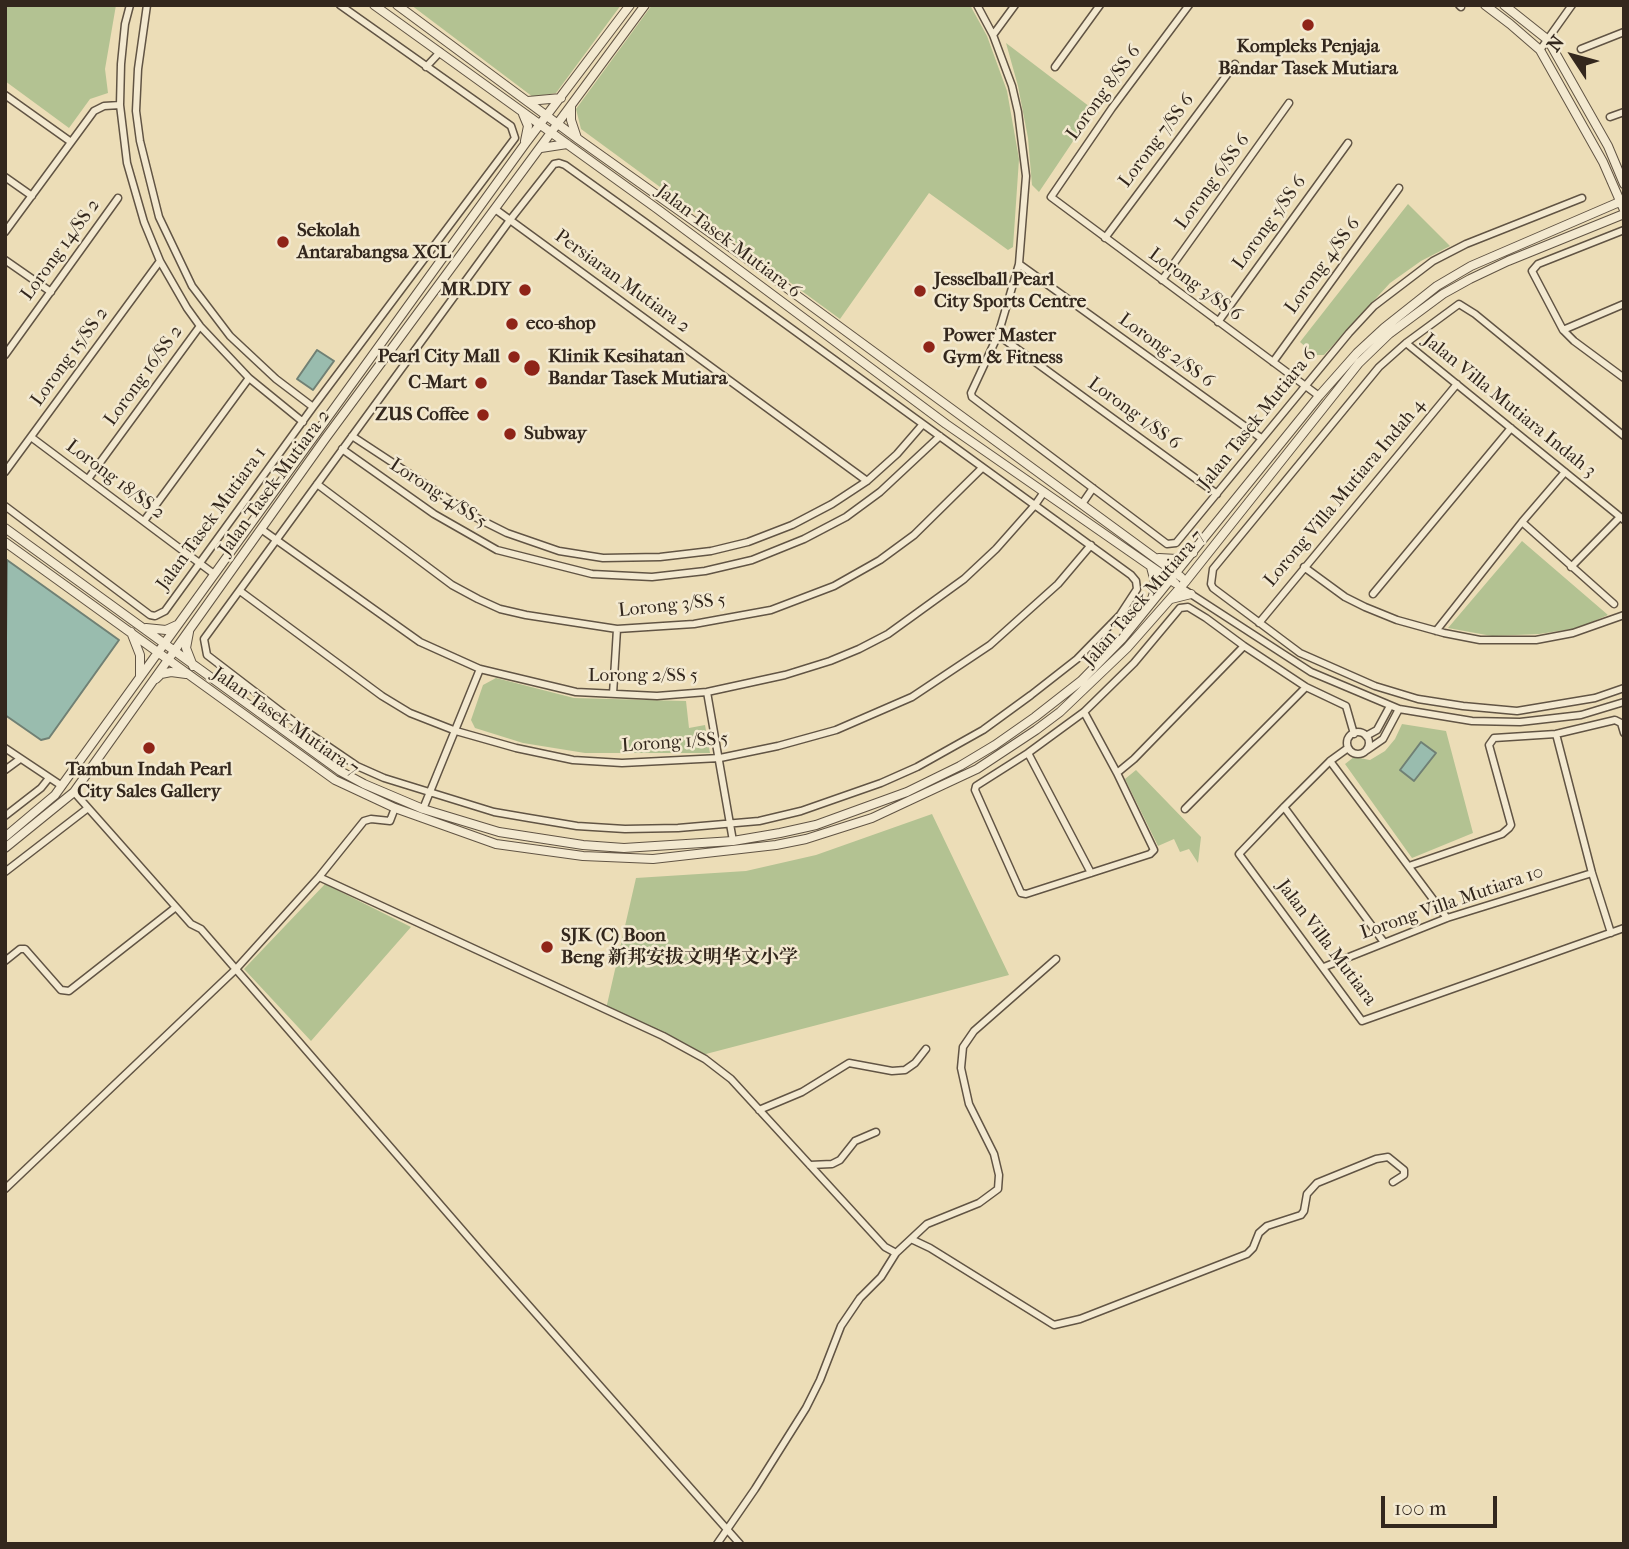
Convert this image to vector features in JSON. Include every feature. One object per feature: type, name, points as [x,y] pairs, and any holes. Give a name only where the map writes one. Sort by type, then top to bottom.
[{"type":"street","points":[[130,5],[125,24],[120,105],[127,163],[144,222],[160,261],[187,309],[200,326],[249,378],[303,422]]},
{"type":"street","points":[[147,5],[138,69],[136,111],[140,141],[159,217],[192,286],[230,336],[266,371],[313,407]]},
{"type":"street","points":[[340,5],[426,67],[440,52]]},
{"type":"street","name":"Jalan Tasek Mutiara 6","points":[[374,5],[656,208],[946,424],[1150,566],[1174,577]]},
{"type":"street","name":"Jalan Tasek Mutiara 6","points":[[397,5],[1153,556],[1183,584]]},
{"type":"street","name":"Jalan Tasek Mutiara 2","points":[[5,837],[47,804],[62,786],[525,144],[630,5]]},
{"type":"street","name":"Jalan Tasek Mutiara 2","points":[[5,848],[74,792],[396,342],[645,5]]},
{"type":"street","points":[[977,5],[993,35],[1012,86],[1026,176],[1019,264],[998,335]]},
{"type":"street","points":[[993,35],[1015,5]]},
{"type":"street","points":[[1055,67],[1100,5]]},
{"type":"street","name":"Lorong 8/SS 6","points":[[1053,200],[1051,194],[1189,5]]},
{"type":"street","points":[[1485,5],[1540,50],[1603,162],[1623,206]]},
{"type":"street","points":[[1504,5],[1548,40],[1608,146],[1624,184]]},
{"type":"street","points":[[1540,50],[1572,5]]},
{"type":"street","points":[[1581,49],[1624,32]]},
{"type":"street","name":"Lorong 7/SS 6","points":[[1105,238],[1234,64]]},
{"type":"street","name":"Jalan Tasek Mutiara 1","points":[[5,506],[155,616],[165,611],[313,407],[515,138],[511,126],[426,67]]},
{"type":"street","points":[[5,95],[71,142]]},
{"type":"street","points":[[528,101],[561,98]]},
{"type":"street","name":"Lorong 6/SS 6","points":[[1162,280],[1289,103]]},
{"type":"street","points":[[5,232],[94,111],[104,106],[120,105]]},
{"type":"street","points":[[571,107],[571,120],[578,139]]},
{"type":"street","points":[[522,111],[527,127],[525,144]]},
{"type":"street","points":[[1610,117],[1624,112]]},
{"type":"street","name":"Lorong 5/SS 6","points":[[1218,321],[1348,143]]},
{"type":"street","points":[[541,148],[567,144]]},
{"type":"street","name":"Jalan Tasek Mutiara 7","points":[[554,164],[565,165],[1091,545],[1131,575],[1136,581],[1137,589],[1120,615],[1086,650],[1031,695],[973,735],[917,767],[881,783],[801,811],[759,821],[625,829],[577,826],[494,812],[384,778],[357,766],[207,656],[204,639],[510,220],[554,164]]},
{"type":"street","points":[[5,177],[32,196]]},
{"type":"street","name":"Lorong 4/SS 6","points":[[1273,362],[1399,188]]},
{"type":"street","name":"Lorong 14/SS 2","points":[[5,355],[118,198]]},
{"type":"street","name":"Jalan Tasek Mutiara 6","points":[[998,335],[971,393],[974,401],[1167,544],[1176,543],[1374,306],[1433,261],[1466,244],[1582,198]]},
{"type":"street","name":"Lorong 3/SS 6","points":[[1053,200],[1319,396]]},
{"type":"street","name":"Jalan Tasek Mutiara 6","points":[[1174,577],[1319,396],[1357,353],[1384,328],[1437,286],[1471,266],[1623,206]]},
{"type":"street","name":"Jalan Tasek Mutiara 7","points":[[162,648],[335,780],[395,808],[496,844],[583,856],[653,859],[738,851],[806,839],[872,818],[977,769],[1060,712],[1108,668],[1183,584],[1359,363],[1390,334],[1443,294],[1470,279],[1623,206]]},
{"type":"street","points":[[646,223],[656,208]]},
{"type":"street","name":"Persiaran Mutiara 2","points":[[495,209],[867,481]]},
{"type":"street","points":[[1622,374],[1574,341],[1563,330],[1532,271],[1534,267],[1624,230]]},
{"type":"street","points":[[438,242],[450,250]]},
{"type":"street","points":[[5,260],[51,292]]},
{"type":"street","name":"Lorong 15/SS 2","points":[[5,472],[160,261]]},
{"type":"street","points":[[745,275],[754,264]]},
{"type":"street","name":"Lorong 2/SS 6","points":[[1019,264],[1261,438]]},
{"type":"street","points":[[1624,436],[1475,314],[1459,304],[1406,343],[1379,367],[1213,569],[1210,578],[1213,588],[1300,653],[1375,686],[1418,699],[1517,710],[1595,698],[1624,688]]},
{"type":"street","points":[[1563,330],[1624,304]]},
{"type":"street","name":"Lorong 16/SS 2","points":[[88,480],[200,326]]},
{"type":"street","name":"Lorong 1/SS 6","points":[[998,335],[1217,494]]},
{"type":"street","points":[[388,336],[396,342]]},
{"type":"street","points":[[827,355],[836,342]]},
{"type":"street","name":"Jalan Villa Mutiara Indah 3","points":[[1406,343],[1622,518]]},
{"type":"street","points":[[144,521],[249,378]]},
{"type":"street","name":"Lorong Villa Mutiara Indah 4","points":[[1259,623],[1457,384]]},
{"type":"street","points":[[352,436],[477,518],[507,533],[559,551],[603,558],[660,557],[711,551],[748,542],[792,525],[832,504],[867,481],[905,447],[923,424]]},
{"type":"street","points":[[1373,594],[1511,428]]},
{"type":"street","name":"Lorong 4/SS 5","points":[[342,449],[434,513],[496,550],[592,574],[652,577],[752,560],[804,540],[846,517],[880,492],[940,436]]},
{"type":"street","name":"Lorong 18/SS 2","points":[[31,437],[214,574]]},
{"type":"street","name":"Lorong 3/SS 5","points":[[317,484],[452,584],[478,599],[500,609],[526,615],[617,629],[694,624],[771,610],[834,586],[880,560],[914,535],[982,468]]},
{"type":"street","points":[[1436,631],[1565,472]]},
{"type":"street","points":[[1082,504],[1093,488]]},
{"type":"street","name":"Lorong 2/SS 5","points":[[261,529],[420,642],[480,669],[576,692],[657,696],[707,692],[785,675],[830,662],[888,634],[964,579],[996,549],[1044,492]]},
{"type":"street","points":[[1571,567],[1622,518]]},
{"type":"street","points":[[1522,522],[1615,604]]},
{"type":"street","points":[[5,528],[134,628],[157,630],[179,624]]},
{"type":"street","points":[[5,542],[162,648]]},
{"type":"street","name":"Lorong 1/SS 5","points":[[240,590],[382,696],[410,713],[456,731],[573,760],[622,763],[720,758],[836,730],[912,697],[990,645],[1058,584],[1091,545]]},
{"type":"street","points":[[1153,556],[1165,560],[1177,559],[1194,552]]},
{"type":"street","points":[[1148,608],[1156,586],[1150,566]]},
{"type":"street","points":[[1304,567],[1355,602],[1398,620],[1480,640],[1536,640],[1573,633],[1624,615]]},
{"type":"street","points":[[1193,594],[1195,569]]},
{"type":"street","name":"Jalan Tasek Mutiara 7","points":[[192,671],[340,771],[363,784],[423,809],[499,832],[583,845],[624,848],[733,841],[816,825],[907,792],[995,746],[1081,681],[1122,639],[1174,577]]},
{"type":"street","points":[[1183,584],[1193,594],[1311,672],[1399,709],[1472,721],[1520,722],[1581,715],[1624,702]]},
{"type":"street","points":[[1169,600],[1193,594]]},
{"type":"street","points":[[1084,712],[1154,850],[1150,854],[1026,894],[1021,893],[975,790],[979,782],[1028,753],[1084,712],[1134,663],[1180,608],[1188,607],[1307,687],[1346,706],[1354,734]]},
{"type":"street","points":[[149,685],[161,674],[192,671],[186,648],[191,626]]},
{"type":"street","points":[[134,628],[142,664],[139,680]]},
{"type":"street","points":[[613,694],[617,629]]},
{"type":"street","points":[[1117,773],[1134,759],[1244,646]]},
{"type":"street","points":[[423,809],[480,669]]},
{"type":"street","points":[[1185,809],[1307,687]]},
{"type":"street","points":[[707,692],[733,841]]},
{"type":"street","points":[[1366,736],[1377,730],[1390,706]]},
{"type":"street","points":[[1366,736],[1354,734],[1349,738],[1348,748],[1357,754],[1383,739],[1399,709]]},
{"type":"street","points":[[1409,866],[1502,834],[1510,828],[1490,741],[1497,737],[1556,734],[1615,720],[1621,723],[1624,733]]},
{"type":"street","points":[[1556,734],[1592,873],[1611,933]]},
{"type":"street","points":[[1366,736],[1366,750]]},
{"type":"street","points":[[5,748],[62,786]]},
{"type":"street","name":"Jalan Villa Mutiara","points":[[1348,748],[1330,761],[1239,853],[1362,1021],[1624,928]]},
{"type":"street","points":[[1028,753],[1091,873]]},
{"type":"street","points":[[5,770],[20,759]]},
{"type":"street","points":[[1330,761],[1447,918]]},
{"type":"street","points":[[5,816],[41,788],[49,778]]},
{"type":"street","points":[[74,792],[191,924],[201,929],[483,1254],[740,1544]]},
{"type":"street","points":[[1283,807],[1383,942]]},
{"type":"street","points":[[5,872],[88,808]]},
{"type":"street","points":[[5,1189],[236,969],[319,877],[364,821],[390,821],[395,808]]},
{"type":"street","name":"Lorong Villa Mutiara 10","points":[[1324,967],[1447,918],[1592,873]]},
{"type":"street","points":[[319,877],[679,1044],[705,1059],[731,1079],[885,1247],[896,1253]]},
{"type":"street","points":[[5,961],[20,949],[25,949],[61,990],[69,991],[176,907]]},
{"type":"street","points":[[717,1544],[806,1408],[842,1326],[860,1298],[881,1277],[896,1253],[927,1224],[979,1203],[998,1189],[999,1175],[994,1154],[969,1104],[961,1068],[963,1047],[974,1031],[1056,959]]},
{"type":"street","points":[[759,1110],[802,1092],[849,1063],[892,1071],[905,1070],[926,1049]]},
{"type":"street","points":[[810,1165],[832,1164],[840,1160],[855,1141],[876,1132]]},
{"type":"street","points":[[911,1240],[935,1251],[1054,1325],[1080,1319],[1247,1254],[1253,1248],[1259,1233],[1267,1226],[1301,1215],[1307,1194],[1317,1183],[1376,1159],[1388,1157],[1404,1170],[1404,1175],[1393,1182]]},
{"type":"green space","points":[[5,5],[116,5],[105,69],[108,93],[90,99],[69,128],[5,81]]},
{"type":"green space","points":[[411,5],[621,5],[556,93],[533,97]]},
{"type":"green space","points":[[652,5],[970,5],[987,36],[1007,91],[1019,159],[1013,247],[1008,250],[929,193],[840,319],[581,129],[576,109]]},
{"type":"green space","points":[[1006,43],[1094,110],[1039,192],[1032,185],[1028,138]]},
{"type":"green space","points":[[1408,204],[1450,246],[1421,261],[1390,283],[1324,355],[1315,355],[1300,342]]},
{"type":"green space","points":[[1522,541],[1608,615],[1578,628],[1539,634],[1492,636],[1448,628]]},
{"type":"green space","points":[[496,678],[574,698],[686,701],[689,728],[705,725],[710,753],[585,753],[523,743],[475,728],[471,720],[483,685]]},
{"type":"green space","points":[[1402,724],[1446,731],[1473,833],[1412,858],[1345,764],[1354,757],[1370,760],[1385,751]]},
{"type":"green space","points":[[1136,770],[1201,837],[1198,863],[1189,849],[1180,852],[1174,839],[1158,846],[1125,779]]},
{"type":"green space","points":[[932,814],[1009,975],[702,1055],[606,1009],[636,878],[746,871],[816,855]]},
{"type":"green space","points":[[325,884],[411,927],[311,1041],[244,969]]},
{"type":"shaded area","points":[[317,350],[334,361],[313,390],[297,379]]},
{"type":"shaded area","points":[[7,560],[119,640],[49,738],[41,740],[5,715]]},
{"type":"shaded area","points":[[1421,742],[1436,753],[1414,781],[1400,770]]},
{"type":"place","name":"Kompleks Penjaja Bandar Tasek Mutiara","points":[[1308,25]]},
{"type":"place","name":"Sekolah Antarabangsa XCL","points":[[283,242]]},
{"type":"place","name":"MR.DIY","points":[[525,290]]},
{"type":"place","name":"Jesselball Pearl City Sports Centre","points":[[920,291]]},
{"type":"place","name":"eco-shop","points":[[512,324]]},
{"type":"place","name":"Power Master Gym & Fitness","points":[[929,347]]},
{"type":"place","name":"Pearl City Mall","points":[[514,357]]},
{"type":"place","name":"Klinik Kesihatan Bandar Tasek Mutiara","points":[[532,368]]},
{"type":"place","name":"C-Mart","points":[[481,383]]},
{"type":"place","name":"ZUS Coffee","points":[[483,415]]},
{"type":"place","name":"Subway","points":[[510,434]]},
{"type":"place","name":"Tambun Indah Pearl City Sales Gallery","points":[[149,748]]},
{"type":"place","name":"SJK (C) Boon Beng 新邦安拔文明华文小学","points":[[547,947]]}]
